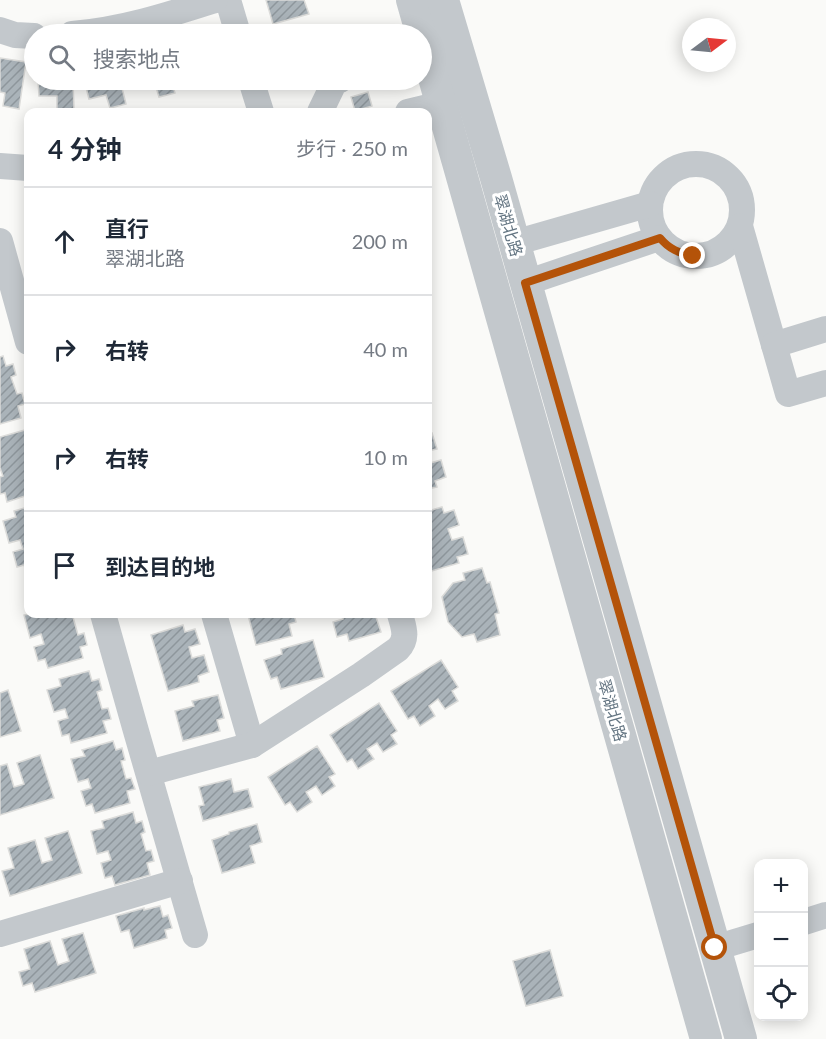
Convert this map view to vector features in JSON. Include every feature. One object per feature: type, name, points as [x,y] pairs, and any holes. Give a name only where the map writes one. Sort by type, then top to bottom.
[{"type":"street","points":[[137,24],[215,0]]},
{"type":"street","points":[[228,0],[235,24]]},
{"type":"street","name":"翠湖北路","points":[[412,0],[417,24]]},
{"type":"street","name":"翠湖北路","points":[[443,0],[741,1039]]},
{"type":"street","points":[[0,30],[24,35]]},
{"type":"street","name":"翠湖北路","points":[[432,79],[706,1039]]},
{"type":"street","points":[[254,90],[260,108]]},
{"type":"street","points":[[322,108],[331,90]]},
{"type":"street","points":[[424,108],[441,104]]},
{"type":"street","points":[[692,164],[708,165],[722,171],[733,183],[740,196],[742,211],[740,226],[733,238],[722,249],[708,255],[693,256],[679,253],[666,245],[656,234],[651,219],[650,204],[654,189],[664,176],[677,167],[692,164]]},
{"type":"street","points":[[0,166],[24,168]]},
{"type":"street","points":[[514,243],[650,204]]},
{"type":"street","points":[[740,226],[788,394],[826,383]]},
{"type":"street","points":[[525,283],[660,238]]},
{"type":"street","points":[[0,241],[24,323]]},
{"type":"street","points":[[774,345],[826,329]]},
{"type":"street","points":[[105,618],[195,934]]},
{"type":"street","points":[[215,618],[252,745]]},
{"type":"street","points":[[149,773],[252,745],[398,649],[405,636],[401,618]]},
{"type":"street","points":[[0,934],[180,881]]},
{"type":"street","points":[[808,921],[826,915]]},
{"type":"street","points":[[715,948],[754,937]]},
{"type":"building","points":[[266,0],[304,0],[309,14],[273,24]]},
{"type":"building","points":[[0,58],[24,62],[19,109],[3,106],[5,93],[0,92]]},
{"type":"building","points":[[39,90],[73,90],[74,108],[57,108],[57,96],[39,96]]},
{"type":"building","points":[[87,90],[122,90],[126,104],[110,108],[106,95],[89,99]]},
{"type":"building","points":[[157,90],[174,90],[175,93],[159,97]]},
{"type":"building","points":[[368,92],[372,106],[354,108],[351,97]]},
{"type":"building","points":[[3,356],[6,366],[13,364],[16,375],[11,377],[17,394],[22,393],[24,404],[18,406],[21,418],[0,424],[0,357]]},
{"type":"building","points":[[24,430],[24,496],[7,502],[5,493],[0,494],[0,477],[3,476],[0,468],[0,437]]},
{"type":"building","points":[[432,433],[437,449],[432,450]]},
{"type":"building","points":[[441,460],[446,477],[435,481],[437,487],[432,488],[432,462]]},
{"type":"building","points":[[442,507],[444,513],[454,510],[459,525],[448,529],[452,540],[463,537],[468,554],[457,557],[459,563],[432,571],[432,510]]},
{"type":"building","points":[[24,508],[24,565],[17,567],[13,552],[23,549],[20,540],[9,543],[3,521],[16,517],[14,511]]},
{"type":"building","points":[[482,568],[487,583],[490,582],[499,613],[495,614],[500,635],[477,642],[474,634],[462,637],[448,622],[442,597],[453,583],[465,580],[463,573]]},
{"type":"building","points":[[25,618],[73,618],[78,635],[84,633],[87,645],[80,647],[83,658],[48,668],[45,659],[38,661],[34,647],[44,644],[41,634],[30,638]]},
{"type":"building","points":[[249,618],[295,618],[296,622],[289,624],[292,636],[256,645]]},
{"type":"building","points":[[376,618],[381,632],[349,641],[347,634],[337,637],[333,622],[343,619]]},
{"type":"building","points":[[183,625],[185,632],[195,629],[200,644],[189,647],[192,658],[204,655],[209,672],[198,676],[199,682],[168,691],[151,635]]},
{"type":"building","points":[[313,640],[324,677],[281,689],[277,677],[271,679],[264,660],[282,654],[281,649]]},
{"type":"building","points":[[441,660],[458,687],[452,691],[458,701],[445,709],[438,699],[429,706],[435,716],[420,726],[414,716],[408,719],[391,691]]},
{"type":"building","points":[[89,671],[92,681],[99,679],[102,690],[97,692],[102,709],[108,708],[111,719],[103,721],[107,733],[71,743],[69,734],[62,736],[58,721],[68,718],[65,709],[54,712],[47,690],[61,686],[59,679]]},
{"type":"building","points":[[8,690],[21,731],[0,737],[0,693]]},
{"type":"building","points":[[218,695],[224,718],[217,720],[220,731],[183,741],[175,711],[194,706],[192,701]]},
{"type":"building","points":[[379,703],[397,731],[391,735],[397,744],[383,752],[377,743],[367,749],[374,759],[358,769],[352,759],[347,762],[330,735]]},
{"type":"building","points":[[113,741],[116,750],[122,748],[125,760],[121,761],[126,779],[131,778],[135,789],[127,791],[130,803],[95,813],[92,804],[86,806],[81,791],[91,788],[88,779],[78,782],[71,759],[85,756],[82,750]]},
{"type":"building","points":[[317,746],[335,774],[329,777],[335,786],[322,795],[316,786],[306,792],[312,802],[297,812],[290,802],[285,805],[268,777]]},
{"type":"building","points":[[40,755],[54,798],[0,815],[0,766],[7,764],[14,787],[24,784],[17,763]]},
{"type":"building","points":[[231,779],[234,792],[248,789],[253,807],[203,821],[199,806],[204,805],[199,787]]},
{"type":"building","points":[[133,812],[136,823],[142,821],[145,832],[141,834],[146,851],[151,850],[154,861],[147,863],[150,875],[115,885],[112,876],[105,878],[101,863],[111,860],[108,851],[97,854],[91,831],[104,828],[102,821]]},
{"type":"building","points":[[257,824],[262,842],[250,846],[255,863],[222,873],[212,840],[229,834],[229,832]]},
{"type":"building","points":[[68,831],[82,873],[10,896],[2,871],[14,868],[8,848],[35,840],[42,863],[52,860],[45,838]]},
{"type":"building","points":[[160,906],[163,917],[168,915],[172,928],[165,930],[167,938],[134,948],[129,930],[121,932],[116,916]]},
{"type":"building","points":[[83,933],[96,973],[35,992],[32,983],[23,986],[19,972],[30,969],[24,949],[50,941],[58,965],[69,961],[62,939]]},
{"type":"building","points":[[550,950],[563,996],[526,1006],[513,961]]},
{"type":"route","points":[[693,256],[679,253],[660,238],[525,283],[715,948]]}]
